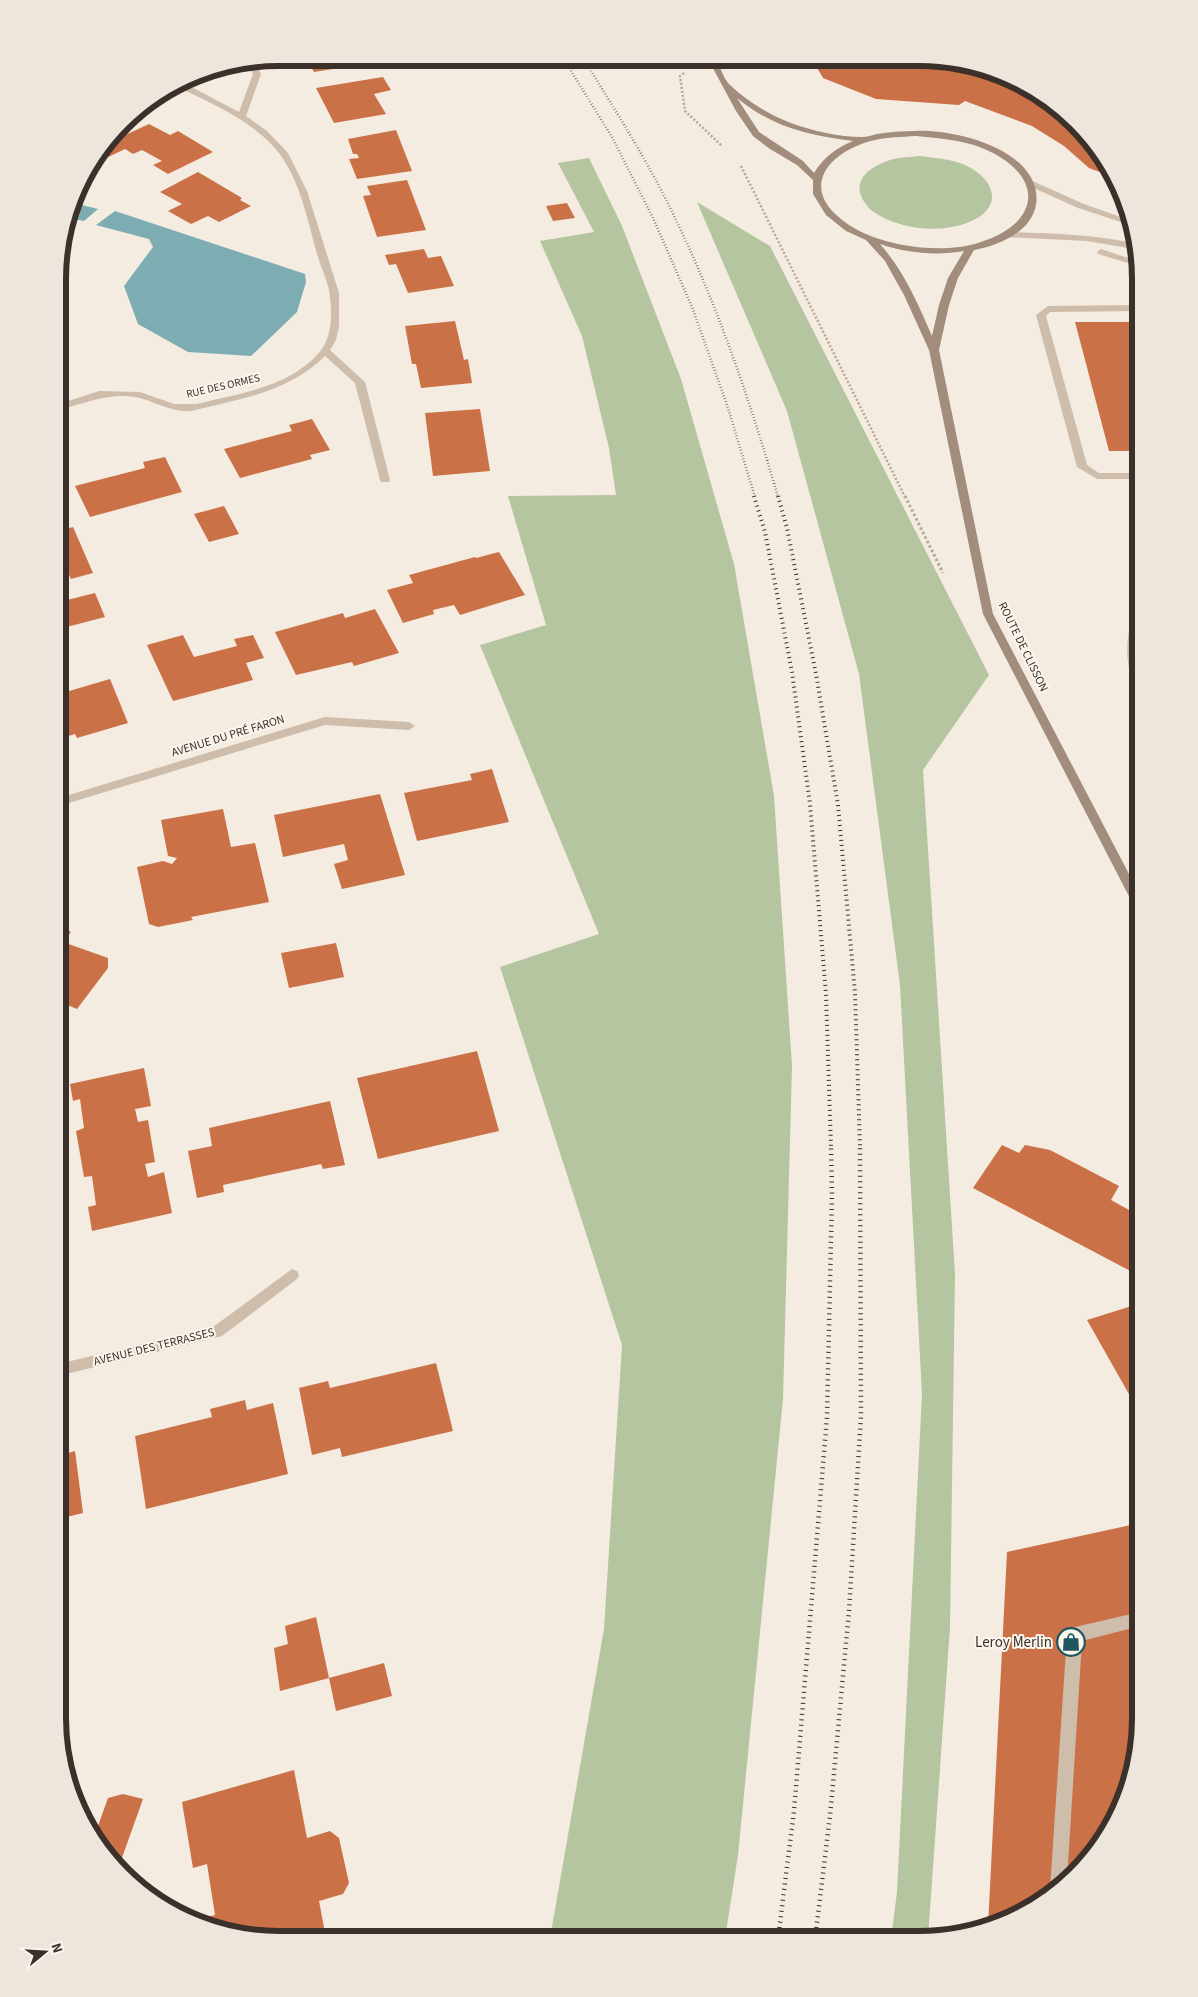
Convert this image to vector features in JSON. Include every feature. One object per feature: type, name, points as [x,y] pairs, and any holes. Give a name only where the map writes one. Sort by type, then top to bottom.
[{"type":"main road","points":[[716,66],[740,111],[756,134],[800,164],[816,179]]},
{"type":"main road","points":[[728,87],[766,115],[794,128],[828,136],[865,140],[916,133],[961,139],[989,148],[1016,165],[1030,183],[1033,204],[1028,216],[1006,235],[991,242],[971,247],[930,250],[893,246],[870,239],[838,223],[827,213],[816,193],[816,179],[820,168],[836,152],[865,140]]},
{"type":"main road","name":"ROUTE DE CLISSON","points":[[870,239],[889,260],[909,295],[934,350],[988,614],[1132,891]]},
{"type":"main road","name":"ROUTE DE CLISSON","points":[[934,350],[944,305],[953,278],[971,247]]},
{"type":"street","points":[[241,118],[257,74],[254,68]]},
{"type":"street","name":"RUE DES ORMES","points":[[66,405],[99,394],[140,395],[173,407],[194,407],[261,392],[302,374],[325,351],[335,330],[335,297],[303,192],[285,156],[266,136],[241,118],[186,88]]},
{"type":"street","points":[[1030,183],[1081,206],[1123,221]]},
{"type":"street","points":[[1006,235],[1062,235],[1129,245]]},
{"type":"street","points":[[1101,252],[1131,262]]},
{"type":"street","points":[[1132,308],[1048,309],[1041,315],[1082,467],[1097,476],[1132,476]]},
{"type":"street","points":[[325,351],[360,382],[385,480]]},
{"type":"street","points":[[1132,635],[1132,648]]},
{"type":"street","name":"AVENUE DU PRÉ FARON","points":[[66,800],[325,721],[410,726]]},
{"type":"street","name":"AVENUE DES TERRASSES","points":[[66,1368],[217,1332],[292,1275]]},
{"type":"street","points":[[1059,1878],[1075,1635],[1132,1621]]},
{"type":"path","points":[[687,72],[680,76],[685,111],[726,149]]},
{"type":"path","points":[[739,162],[945,577]]},
{"type":"green space","points":[[920,156],[954,161],[976,171],[984,178],[992,194],[987,210],[979,217],[967,223],[931,229],[906,226],[882,217],[871,210],[863,200],[860,192],[860,186],[865,174],[876,166],[890,160]]},
{"type":"green space","points":[[589,158],[622,226],[681,379],[734,564],[774,796],[792,1066],[783,1399],[738,1855],[726,1931],[551,1931],[604,1629],[622,1345],[500,967],[599,934],[480,645],[546,625],[508,496],[616,495],[609,448],[582,336],[540,241],[594,232],[558,163]]},
{"type":"green space","points":[[697,202],[770,246],[989,675],[923,770],[955,1274],[950,1627],[929,1930],[892,1931],[897,1892],[922,1394],[900,985],[859,674],[787,411]]},
{"type":"water","points":[[80,204],[98,209],[84,221],[75,219]]},
{"type":"water","points":[[115,211],[305,274],[306,282],[297,312],[251,356],[188,352],[138,324],[124,286],[153,247],[149,239],[96,225]]},
{"type":"building","points":[[311,66],[352,66],[314,72]]},
{"type":"building","points":[[816,66],[919,66],[960,70],[1000,82],[1037,102],[1059,119],[1088,150],[1103,173],[1089,168],[1064,146],[1032,126],[965,101],[959,105],[876,99],[823,78]]},
{"type":"building","points":[[383,77],[391,90],[374,94],[386,114],[334,123],[316,88]]},
{"type":"building","points":[[149,124],[170,135],[178,131],[213,152],[168,174],[153,165],[162,161],[142,150],[133,154],[125,149],[104,159],[121,137]]},
{"type":"building","points":[[396,130],[412,171],[357,179],[349,159],[359,158],[357,154],[353,154],[348,139]]},
{"type":"building","points":[[198,172],[242,198],[240,200],[251,206],[219,222],[208,216],[191,224],[168,211],[182,204],[160,192]]},
{"type":"building","points":[[407,180],[426,230],[377,237],[363,196],[371,195],[367,186]]},
{"type":"building","points":[[567,203],[575,218],[553,221],[546,206]]},
{"type":"building","points":[[424,249],[428,258],[441,256],[454,286],[408,293],[396,264],[389,265],[385,255]]},
{"type":"building","points":[[455,321],[464,360],[468,359],[472,383],[421,388],[416,364],[412,364],[405,326]]},
{"type":"building","points":[[1075,322],[1132,322],[1132,451],[1109,451]]},
{"type":"building","points":[[480,409],[490,471],[433,476],[425,413]]},
{"type":"building","points":[[312,419],[330,450],[310,455],[312,459],[240,478],[224,449],[292,431],[289,425]]},
{"type":"building","points":[[165,457],[182,492],[90,517],[75,486],[145,468],[143,462]]},
{"type":"building","points":[[224,506],[239,534],[209,542],[194,514]]},
{"type":"building","points":[[73,527],[93,573],[71,579],[66,568],[66,529]]},
{"type":"building","points":[[499,552],[525,595],[460,615],[454,605],[433,610],[434,614],[403,623],[387,590],[413,583],[409,575]]},
{"type":"building","points":[[95,593],[105,617],[66,627],[66,600]]},
{"type":"building","points":[[375,609],[399,653],[354,666],[352,662],[296,675],[275,632],[343,613],[345,618]]},
{"type":"building","points":[[183,635],[194,657],[237,646],[234,639],[253,635],[264,658],[246,663],[253,680],[173,701],[147,645]]},
{"type":"building","points":[[110,679],[128,723],[77,738],[75,734],[66,737],[66,692]]},
{"type":"building","points":[[492,769],[509,822],[417,841],[404,793],[472,780],[470,774]]},
{"type":"building","points":[[380,794],[405,875],[342,889],[334,864],[348,860],[344,844],[283,857],[274,815]]},
{"type":"building","points":[[223,809],[231,847],[255,843],[269,902],[191,917],[193,920],[158,927],[149,924],[137,867],[163,861],[172,864],[177,858],[168,856],[161,820]]},
{"type":"building","points":[[66,930],[71,932],[66,938]]},
{"type":"building","points":[[66,943],[108,958],[108,968],[77,1009],[66,1004]]},
{"type":"building","points":[[336,943],[344,977],[289,988],[281,953]]},
{"type":"building","points":[[477,1051],[499,1131],[378,1159],[357,1078]]},
{"type":"building","points":[[144,1068],[151,1106],[135,1109],[138,1122],[148,1120],[155,1162],[145,1164],[148,1177],[164,1172],[172,1213],[92,1231],[88,1207],[96,1205],[92,1176],[84,1177],[76,1131],[84,1128],[80,1099],[73,1101],[70,1084]]},
{"type":"building","points":[[330,1101],[345,1165],[323,1169],[321,1164],[223,1185],[224,1192],[197,1198],[188,1151],[212,1146],[209,1128]]},
{"type":"building","points":[[1002,1145],[1019,1153],[1025,1145],[1050,1150],[1119,1186],[1111,1200],[1132,1212],[1132,1272],[973,1188]]},
{"type":"building","points":[[1132,1288],[1132,1300],[1129,1294]]},
{"type":"building","points":[[1132,1306],[1132,1395],[1130,1396],[1087,1320]]},
{"type":"building","points":[[436,1363],[453,1431],[342,1457],[340,1448],[312,1455],[299,1388],[328,1381],[330,1388]]},
{"type":"building","points":[[245,1400],[247,1410],[273,1403],[288,1474],[146,1509],[135,1436],[212,1417],[210,1409]]},
{"type":"building","points":[[75,1451],[83,1513],[66,1517],[66,1454]]},
{"type":"building","name":"Leroy Merlin","points":[[1132,1525],[1132,1718],[1128,1759],[1124,1773],[1116,1799],[1096,1836],[1079,1858],[1048,1887],[1013,1909],[988,1919],[1007,1552]]},
{"type":"building","points":[[316,1617],[329,1678],[280,1691],[274,1648],[288,1644],[285,1626]]},
{"type":"building","points":[[384,1663],[392,1696],[336,1711],[329,1678]]},
{"type":"building","points":[[294,1770],[307,1838],[330,1831],[339,1838],[349,1883],[343,1894],[319,1901],[325,1931],[252,1929],[206,1917],[215,1915],[207,1864],[193,1868],[182,1802]]},
{"type":"building","points":[[123,1794],[143,1799],[121,1860],[97,1828],[108,1798]]},
{"type":"railway","points":[[568,66],[612,137],[653,218],[692,307],[727,405],[755,497]]},
{"type":"railway","points":[[588,66],[653,175],[705,284],[732,354],[778,497]]},
{"type":"railway","points":[[754,496],[765,532],[792,672],[810,804],[826,994],[831,1147]]},
{"type":"railway","points":[[778,496],[787,528],[816,674],[838,805],[855,993],[860,1147]]},
{"type":"railway","points":[[779,1931],[794,1811],[827,1417],[832,1194],[831,1146]]},
{"type":"railway","points":[[816,1931],[830,1816],[849,1611],[861,1416],[860,1146]]},
{"type":"place","name":"Leroy Merlin","points":[[1071,1642]]}]
